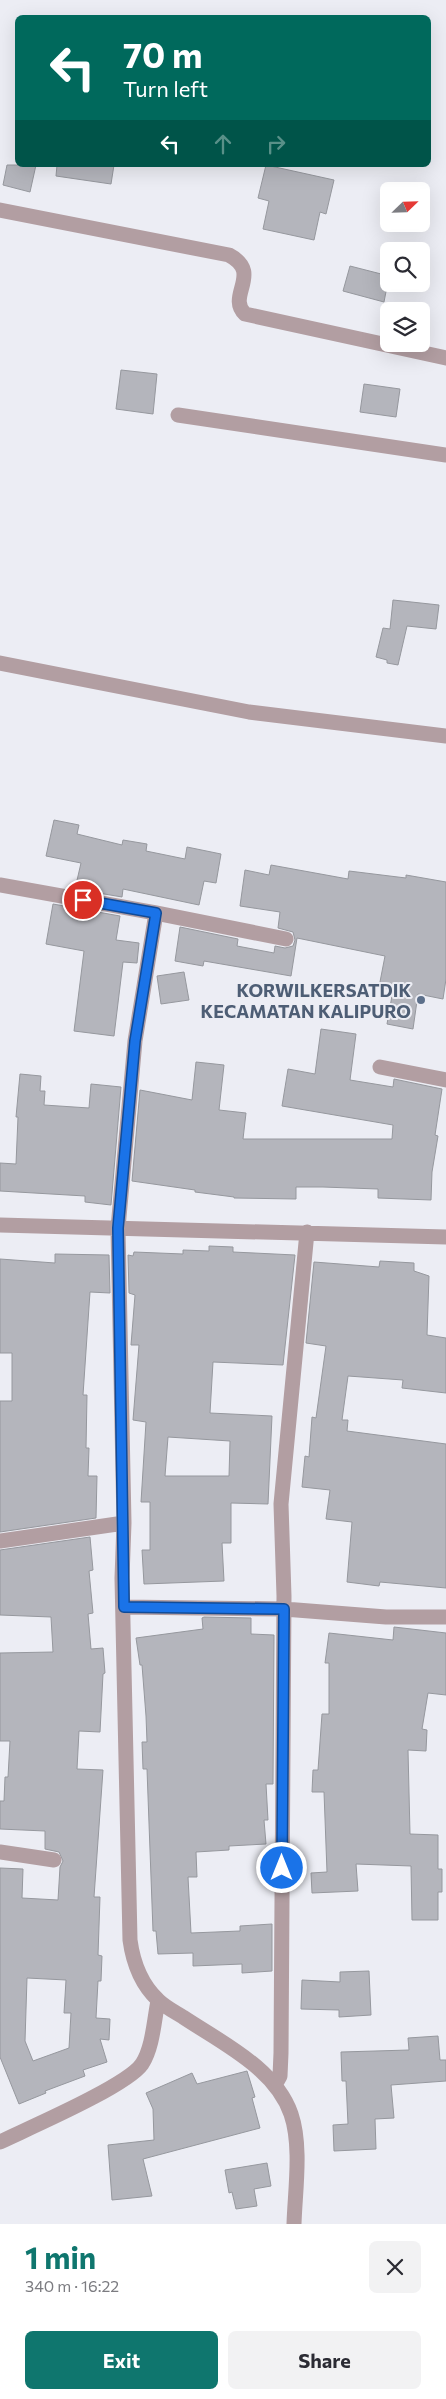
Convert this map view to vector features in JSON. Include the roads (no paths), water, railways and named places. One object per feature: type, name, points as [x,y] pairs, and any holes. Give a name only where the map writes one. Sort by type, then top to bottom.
[{"type":"street","points":[[0,210],[228,255],[238,261],[244,271],[240,304],[245,314],[446,358]]},
{"type":"street","points":[[178,415],[446,454]]},
{"type":"street","points":[[0,663],[249,712],[446,736]]},
{"type":"street","points":[[0,885],[286,939]]},
{"type":"street","points":[[156,913],[135,1041],[118,1228],[124,1523],[122,1578],[130,1940],[139,1973],[158,2001],[239,2054],[275,2085],[286,2103],[294,2125],[296,2148],[294,2224]]},
{"type":"street","points":[[380,1066],[446,1080]]},
{"type":"street","points":[[0,1224],[446,1237]]},
{"type":"street","points":[[275,2085],[280,2076],[281,2054],[284,1602],[281,1504],[307,1232]]},
{"type":"street","points":[[0,1541],[124,1523]]},
{"type":"street","points":[[124,1604],[284,1602],[386,1617],[446,1617]]},
{"type":"street","points":[[0,1852],[54,1860]]},
{"type":"street","points":[[0,2142],[93,2096],[135,2072],[146,2057],[158,2001]]},
{"type":"place","name":"KORWILKERSATDIK KECAMATAN KALIPURO","points":[[421,1000]]}]
